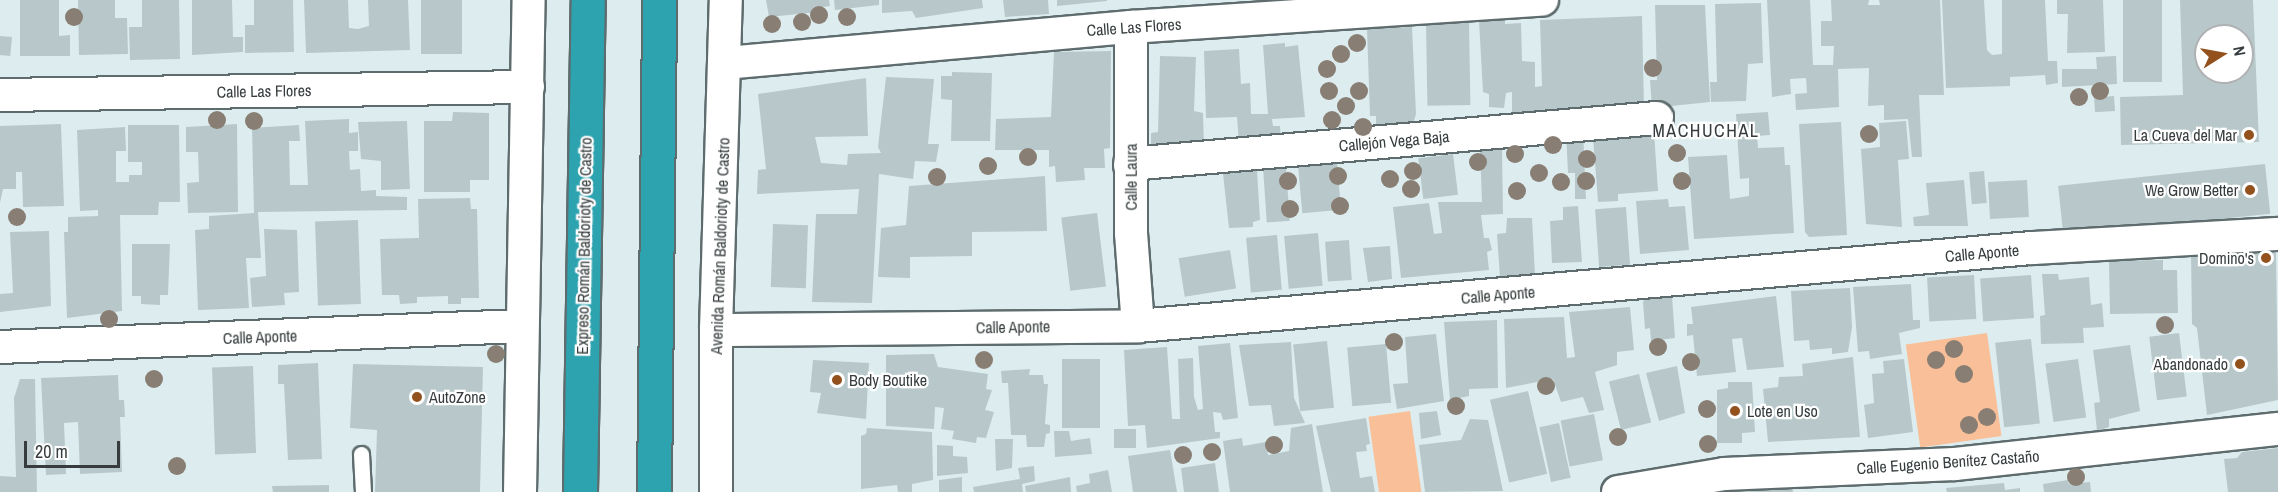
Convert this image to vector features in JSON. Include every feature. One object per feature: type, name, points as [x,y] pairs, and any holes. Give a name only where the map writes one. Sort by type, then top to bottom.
[{"type":"highway","name":"Expreso Román Baldorioty de Castro","points":[[580,492],[588,0]]},
{"type":"highway","points":[[654,492],[659,0]]},
{"type":"street","points":[[519,492],[529,0]]},
{"type":"street","name":"Avenida Román Baldorioty de Castro","points":[[716,492],[716,330],[726,63],[726,0]]},
{"type":"street","name":"Calle Las Flores","points":[[726,63],[1131,27],[1542,0]]},
{"type":"street","name":"Calle Laura","points":[[1131,27],[1131,164],[1138,326]]},
{"type":"street","name":"Calle Las Flores","points":[[0,95],[528,87]]},
{"type":"street","name":"Callejón Vega Baja","points":[[1131,164],[1657,118]]},
{"type":"street","name":"Calle Aponte","points":[[716,330],[1138,326],[2032,248],[2278,234]]},
{"type":"street","name":"Calle Aponte","points":[[0,347],[521,326]]},
{"type":"street","name":"Calle Eugenio Benítez Castaño","points":[[1618,492],[1724,474],[1955,464],[2278,429]]},
{"type":"lane","points":[[361,454],[363,492]]},
{"type":"shaded area","points":[[1987,333],[2001,436],[1920,447],[1906,344]]},
{"type":"shaded area","points":[[1410,411],[1421,492],[1379,492],[1368,417]]},
{"type":"building","points":[[20,0],[59,0],[59,36],[70,35],[70,56],[20,56]]},
{"type":"building","points":[[78,0],[115,0],[115,18],[127,18],[128,54],[79,55]]},
{"type":"building","points":[[142,0],[179,0],[180,59],[130,60],[129,27],[142,27]]},
{"type":"building","points":[[192,0],[232,0],[233,37],[243,37],[243,52],[192,55]]},
{"type":"building","points":[[254,0],[293,0],[294,52],[245,53],[245,25],[254,25]]},
{"type":"building","points":[[304,0],[348,0],[349,28],[358,29],[369,26],[368,0],[408,0],[410,50],[306,53]]},
{"type":"building","points":[[421,0],[462,0],[462,54],[421,54]]},
{"type":"building","points":[[766,0],[829,0],[830,6],[817,8],[818,12],[769,17]]},
{"type":"building","points":[[834,0],[879,0],[879,5],[835,10]]},
{"type":"building","points":[[882,0],[982,0],[983,8],[916,18],[912,11],[882,13]]},
{"type":"building","points":[[1003,0],[1048,0],[1049,14],[1005,17]]},
{"type":"building","points":[[1057,0],[1107,0],[1107,1],[1057,6]]},
{"type":"building","points":[[1767,0],[1810,0],[1813,65],[1833,65],[1834,46],[1821,46],[1821,21],[1832,21],[1831,0],[1869,0],[1868,5],[1880,5],[1879,0],[1940,0],[1944,95],[1919,95],[1922,157],[1912,157],[1908,119],[1884,120],[1884,105],[1868,106],[1869,68],[1838,69],[1839,107],[1796,110],[1795,94],[1807,93],[1806,78],[1790,79],[1791,94],[1772,97]]},
{"type":"building","points":[[1942,0],[1984,0],[1987,50],[1992,55],[2002,54],[2002,0],[2045,0],[2048,61],[2057,61],[2058,83],[2046,85],[2045,75],[2010,77],[2010,86],[1946,88]]},
{"type":"building","points":[[2057,0],[2103,0],[2105,52],[2067,53],[2068,14],[2057,14]]},
{"type":"building","points":[[2123,0],[2162,0],[2162,82],[2123,82]]},
{"type":"building","points":[[2180,0],[2253,0],[2259,142],[2121,145],[2120,97],[2183,95]]},
{"type":"building","points":[[1761,3],[1763,63],[1748,64],[1746,101],[1711,102],[1710,82],[1717,82],[1715,4]]},
{"type":"building","points":[[1655,5],[1705,5],[1710,102],[1652,108],[1650,80],[1657,80]]},
{"type":"building","points":[[1642,16],[1644,109],[1536,110],[1535,117],[1512,116],[1512,92],[1506,93],[1504,108],[1489,107],[1489,94],[1483,92],[1479,21],[1505,18],[1505,24],[1521,23],[1522,61],[1535,62],[1535,87],[1542,86],[1540,20]]},
{"type":"building","points":[[1469,23],[1470,105],[1427,106],[1426,24]]},
{"type":"building","points":[[1412,27],[1416,114],[1413,124],[1376,125],[1376,116],[1370,116],[1367,29]]},
{"type":"building","points":[[0,36],[12,37],[10,56],[0,55]]},
{"type":"building","points":[[1285,43],[1285,47],[1298,45],[1305,117],[1272,119],[1273,126],[1280,126],[1281,140],[1239,144],[1237,117],[1206,118],[1204,51],[1239,49],[1241,84],[1250,83],[1251,114],[1268,114],[1263,45]]},
{"type":"building","points":[[1111,51],[1110,148],[1104,149],[1105,168],[1084,168],[1085,180],[1056,182],[1055,166],[1049,167],[1049,150],[995,150],[996,119],[1051,117],[1054,52]]},
{"type":"building","points":[[1160,56],[1196,57],[1194,111],[1203,113],[1204,149],[1151,152],[1151,133],[1158,132]]},
{"type":"building","points":[[2116,56],[2117,84],[2062,87],[2062,69],[2097,69],[2096,57]]},
{"type":"building","points":[[952,72],[992,73],[990,141],[951,141],[952,100],[941,99],[941,76],[952,76]]},
{"type":"building","points":[[886,77],[934,79],[928,144],[939,144],[936,162],[915,161],[913,179],[879,174],[872,303],[812,302],[816,214],[857,214],[859,189],[757,194],[758,170],[766,169],[758,94],[866,78],[868,136],[815,137],[821,163],[847,165],[848,154],[881,153],[878,147]]},
{"type":"building","points":[[2114,96],[2115,111],[2095,112],[2094,97]]},
{"type":"building","points":[[453,112],[489,113],[489,180],[470,180],[470,192],[424,192],[424,121],[452,121]]},
{"type":"building","points":[[1768,112],[1770,135],[1757,136],[1758,148],[1784,147],[1785,165],[1790,165],[1794,233],[1694,239],[1688,157],[1727,155],[1730,199],[1749,196],[1749,178],[1740,179],[1736,114]]},
{"type":"building","points":[[349,119],[349,133],[358,132],[358,151],[349,151],[350,170],[360,169],[361,191],[376,190],[376,196],[407,197],[407,210],[258,212],[261,258],[246,258],[249,308],[198,310],[195,230],[209,229],[209,216],[254,213],[252,128],[299,125],[300,141],[289,141],[290,185],[308,185],[305,121]]},
{"type":"building","points":[[407,121],[410,189],[381,190],[381,161],[361,159],[358,122]]},
{"type":"building","points":[[1906,121],[1909,159],[1898,160],[1902,227],[1866,224],[1861,149],[1880,147],[1879,123]]},
{"type":"building","points":[[1841,122],[1847,235],[1809,237],[1805,232],[1799,124]]},
{"type":"building","points":[[61,124],[64,206],[23,207],[22,172],[16,172],[16,189],[3,189],[0,203],[0,126]]},
{"type":"building","points":[[237,124],[238,212],[188,213],[187,183],[199,182],[198,152],[186,152],[186,127]]},
{"type":"building","points":[[128,125],[179,125],[180,202],[159,202],[158,215],[120,215],[122,311],[67,318],[64,232],[68,232],[68,217],[98,216],[98,210],[80,211],[77,130],[125,127],[126,151],[116,151],[116,182],[129,182],[129,175],[142,175],[142,162],[128,162]]},
{"type":"building","points":[[1583,132],[1586,199],[1575,199],[1575,173],[1568,173],[1566,133]]},
{"type":"building","points":[[1654,132],[1658,191],[1618,194],[1618,201],[1598,202],[1593,137]]},
{"type":"building","points":[[1502,148],[1503,214],[1481,215],[1484,238],[1489,238],[1492,250],[1487,252],[1489,270],[1401,278],[1393,207],[1429,203],[1434,234],[1442,233],[1438,202],[1482,202],[1480,149]]},
{"type":"building","points":[[1453,154],[1458,195],[1423,199],[1418,158]]},
{"type":"building","points":[[1337,163],[1341,210],[1302,213],[1298,166]]},
{"type":"building","points":[[2265,164],[2270,214],[2063,235],[2058,186]]},
{"type":"building","points":[[1286,167],[1290,221],[1267,222],[1263,169]]},
{"type":"building","points":[[1257,170],[1260,220],[1253,222],[1253,227],[1229,228],[1223,174]]},
{"type":"building","points":[[1984,171],[1987,203],[1972,204],[1969,172]]},
{"type":"building","points":[[1045,176],[1047,231],[972,232],[972,256],[910,257],[910,278],[878,277],[881,228],[906,225],[909,186]]},
{"type":"building","points":[[1964,180],[1968,226],[1914,226],[1913,217],[1929,215],[1926,183]]},
{"type":"building","points":[[2027,180],[2029,217],[1990,219],[1988,182]]},
{"type":"building","points":[[470,198],[471,209],[477,209],[479,298],[461,298],[461,304],[448,304],[448,296],[417,297],[417,303],[400,304],[399,295],[382,295],[380,239],[419,238],[418,199]]},
{"type":"building","points":[[1668,199],[1669,207],[1685,206],[1689,250],[1640,254],[1636,201]]},
{"type":"building","points":[[1578,206],[1582,262],[1552,263],[1550,221],[1563,220],[1563,207]]},
{"type":"building","points":[[1626,207],[1630,265],[1599,267],[1595,209]]},
{"type":"building","points":[[1097,213],[1106,286],[1070,291],[1061,217]]},
{"type":"building","points":[[1507,218],[1532,218],[1535,275],[1500,278],[1497,234],[1506,233]]},
{"type":"building","points":[[358,220],[361,304],[318,305],[315,222]]},
{"type":"building","points":[[773,224],[808,225],[806,288],[771,287]]},
{"type":"building","points":[[264,229],[297,230],[299,292],[284,293],[285,305],[252,307],[250,278],[266,276]]},
{"type":"building","points":[[49,231],[51,306],[0,312],[0,294],[13,293],[10,232]]},
{"type":"building","points":[[1318,233],[1323,286],[1289,289],[1284,236]]},
{"type":"building","points":[[1277,235],[1282,290],[1251,292],[1246,238]]},
{"type":"building","points":[[1349,240],[1352,280],[1328,282],[1325,242]]},
{"type":"building","points":[[132,244],[170,244],[168,295],[160,295],[160,305],[141,304],[141,296],[132,296]]},
{"type":"building","points":[[1390,246],[1392,279],[1368,282],[1363,248]]},
{"type":"building","points":[[1230,250],[1236,289],[1185,297],[1179,258]]},
{"type":"building","points":[[2276,253],[2278,400],[2207,415],[2197,328],[2192,324],[2191,254]]},
{"type":"building","points":[[2163,260],[2163,270],[2177,270],[2178,313],[2110,314],[2109,261]]},
{"type":"building","points":[[2042,274],[2058,274],[2059,280],[2089,277],[2091,305],[2102,303],[2104,327],[2083,328],[2084,343],[2041,344],[2040,316],[2045,315]]},
{"type":"building","points":[[1974,275],[1976,319],[1929,321],[1927,277]]},
{"type":"building","points":[[2031,275],[2034,318],[1983,321],[1980,279]]},
{"type":"building","points":[[1911,284],[1913,320],[1920,320],[1920,328],[1899,333],[1902,354],[1870,359],[1869,351],[1858,352],[1853,287]]},
{"type":"building","points":[[1850,288],[1852,327],[1848,352],[1832,354],[1832,348],[1810,350],[1809,340],[1794,341],[1791,291]]},
{"type":"building","points":[[1672,296],[1675,338],[1651,341],[1650,328],[1645,329],[1643,302],[1646,297]]},
{"type":"building","points":[[1776,296],[1784,367],[1747,370],[1742,338],[1732,339],[1736,372],[1697,376],[1693,335],[1687,336],[1687,324],[1693,324],[1691,307]]},
{"type":"building","points":[[1630,307],[1634,350],[1617,352],[1617,365],[1595,372],[1604,410],[1589,413],[1583,397],[1561,402],[1553,379],[1506,388],[1504,319],[1564,317],[1567,358],[1575,357],[1569,312]]},
{"type":"building","points":[[1497,320],[1498,388],[1469,389],[1469,396],[1450,400],[1444,322]]},
{"type":"building","points":[[2179,333],[2187,397],[2157,400],[2149,337]]},
{"type":"building","points":[[1436,334],[1444,401],[1397,409],[1393,384],[1408,383],[1405,337]]},
{"type":"building","points":[[2031,339],[2040,424],[2004,427],[1995,343]]},
{"type":"building","points":[[1327,341],[1334,408],[1300,411],[1293,345]]},
{"type":"building","points":[[1291,342],[1294,398],[1305,423],[1274,426],[1271,405],[1249,406],[1239,345]]},
{"type":"building","points":[[1230,343],[1238,418],[1223,420],[1221,413],[1213,412],[1215,432],[1220,432],[1220,438],[1147,448],[1145,425],[1128,426],[1124,350],[1167,347],[1172,419],[1180,419],[1178,359],[1193,358],[1194,397],[1198,410],[1203,409],[1198,346]]},
{"type":"building","points":[[1386,344],[1391,403],[1352,406],[1347,347]]},
{"type":"building","points":[[2130,345],[2140,411],[2109,419],[2109,427],[2097,431],[2094,403],[2100,402],[2093,350]]},
{"type":"building","points":[[934,354],[938,367],[988,374],[986,389],[992,390],[985,410],[994,412],[986,438],[977,437],[976,443],[952,439],[954,431],[941,429],[944,408],[935,407],[934,429],[886,426],[886,355]]},
{"type":"building","points":[[1853,357],[1860,437],[1768,442],[1763,389],[1778,387],[1779,377],[1803,376],[1802,364]]},
{"type":"building","points":[[1062,359],[1100,359],[1100,428],[1062,428]]},
{"type":"building","points":[[1904,359],[1913,432],[1868,438],[1864,405],[1874,403],[1872,374],[1884,373],[1883,361]]},
{"type":"building","points":[[2078,359],[2086,417],[2054,422],[2045,364]]},
{"type":"building","points":[[813,360],[869,363],[866,419],[817,413],[821,393],[810,392]]},
{"type":"building","points":[[318,363],[322,459],[288,460],[284,384],[278,384],[278,365]]},
{"type":"building","name":"AutoZone","points":[[353,364],[483,367],[480,492],[375,492],[377,430],[350,428]]},
{"type":"building","points":[[253,366],[256,453],[215,454],[212,367]]},
{"type":"building","points":[[1677,366],[1685,413],[1659,421],[1646,373]]},
{"type":"building","points":[[1030,369],[1029,375],[1043,375],[1044,384],[1048,384],[1045,424],[1050,425],[1050,433],[1046,434],[1044,447],[1027,447],[1026,435],[1011,435],[1008,383],[1002,383],[1001,371]]},
{"type":"building","points":[[1639,374],[1651,423],[1621,430],[1609,381]]},
{"type":"building","points":[[118,375],[119,400],[124,400],[125,417],[120,417],[122,472],[80,474],[78,422],[64,423],[66,474],[46,475],[41,378]]},
{"type":"building","points":[[20,379],[35,379],[37,492],[0,492],[0,476],[16,477],[14,398]]},
{"type":"building","name":"Lote en Uso","points":[[1728,382],[1752,382],[1755,432],[1742,433],[1742,443],[1717,443],[1717,390],[1728,388]]},
{"type":"building","points":[[1528,391],[1547,474],[1509,483],[1490,400]]},
{"type":"building","points":[[1437,411],[1441,435],[1421,439],[1419,413]]},
{"type":"building","points":[[1594,414],[1603,460],[1570,467],[1561,420]]},
{"type":"building","points":[[1366,418],[1370,444],[1366,445],[1367,451],[1356,452],[1360,478],[1372,476],[1375,492],[1331,492],[1316,426]]},
{"type":"building","points":[[1470,419],[1488,420],[1503,491],[1425,492],[1419,445],[1461,440]]},
{"type":"building","points":[[1559,423],[1571,478],[1551,482],[1539,427]]},
{"type":"building","points":[[1312,424],[1323,492],[1230,492],[1223,441],[1242,438],[1243,446],[1266,442],[1268,455],[1274,454],[1289,451],[1291,428]]},
{"type":"building","points":[[867,428],[932,432],[933,480],[912,484],[912,492],[898,492],[897,485],[861,489],[861,436],[866,434]]},
{"type":"building","points":[[1114,429],[1136,429],[1136,448],[1114,448]]},
{"type":"building","points":[[1054,431],[1069,431],[1071,441],[1090,438],[1092,454],[1055,457]]},
{"type":"building","points":[[995,439],[1013,439],[1012,468],[996,471]]},
{"type":"building","points":[[937,445],[953,446],[953,456],[967,457],[968,473],[937,476]]},
{"type":"building","points":[[2278,448],[2278,492],[2228,492],[2224,459],[2237,458],[2242,452]]},
{"type":"building","points":[[1170,450],[1177,492],[1133,492],[1128,456]]},
{"type":"building","points":[[1215,463],[1219,492],[1184,492],[1181,468]]},
{"type":"building","points":[[1034,466],[1035,481],[1022,484],[1023,492],[974,492],[973,487],[1020,479],[1018,468]]},
{"type":"building","points":[[1108,470],[1112,492],[1077,492],[1076,486],[1090,483],[1089,474]]},
{"type":"building","points":[[962,477],[962,492],[939,492],[939,480]]},
{"type":"building","points":[[1070,477],[1071,492],[1026,492],[1025,486]]},
{"type":"building","points":[[2068,480],[2069,484],[2090,482],[2091,492],[2044,492],[2043,484]]},
{"type":"building","points":[[2004,483],[2005,490],[2020,488],[2020,492],[1947,492],[1946,488]]},
{"type":"building","points":[[1750,484],[1791,484],[1793,492],[1745,492],[1751,490]]},
{"type":"building","points":[[329,485],[329,492],[273,492],[272,486]]},
{"type":"place","name":"La Cueva del Mar","points":[[2249,135]]},
{"type":"place","name":"We Grow Better","points":[[2250,190]]},
{"type":"place","name":"Domino's","points":[[2266,258]]},
{"type":"place","name":"Abandonado","points":[[2240,364]]},
{"type":"place","name":"Body Boutike","points":[[837,380]]},
{"type":"place","name":"AutoZone","points":[[417,397]]},
{"type":"place","name":"Lote en Uso","points":[[1735,411]]},
{"type":"district","name":"MACHUCHAL","points":[[1706,131]]}]
